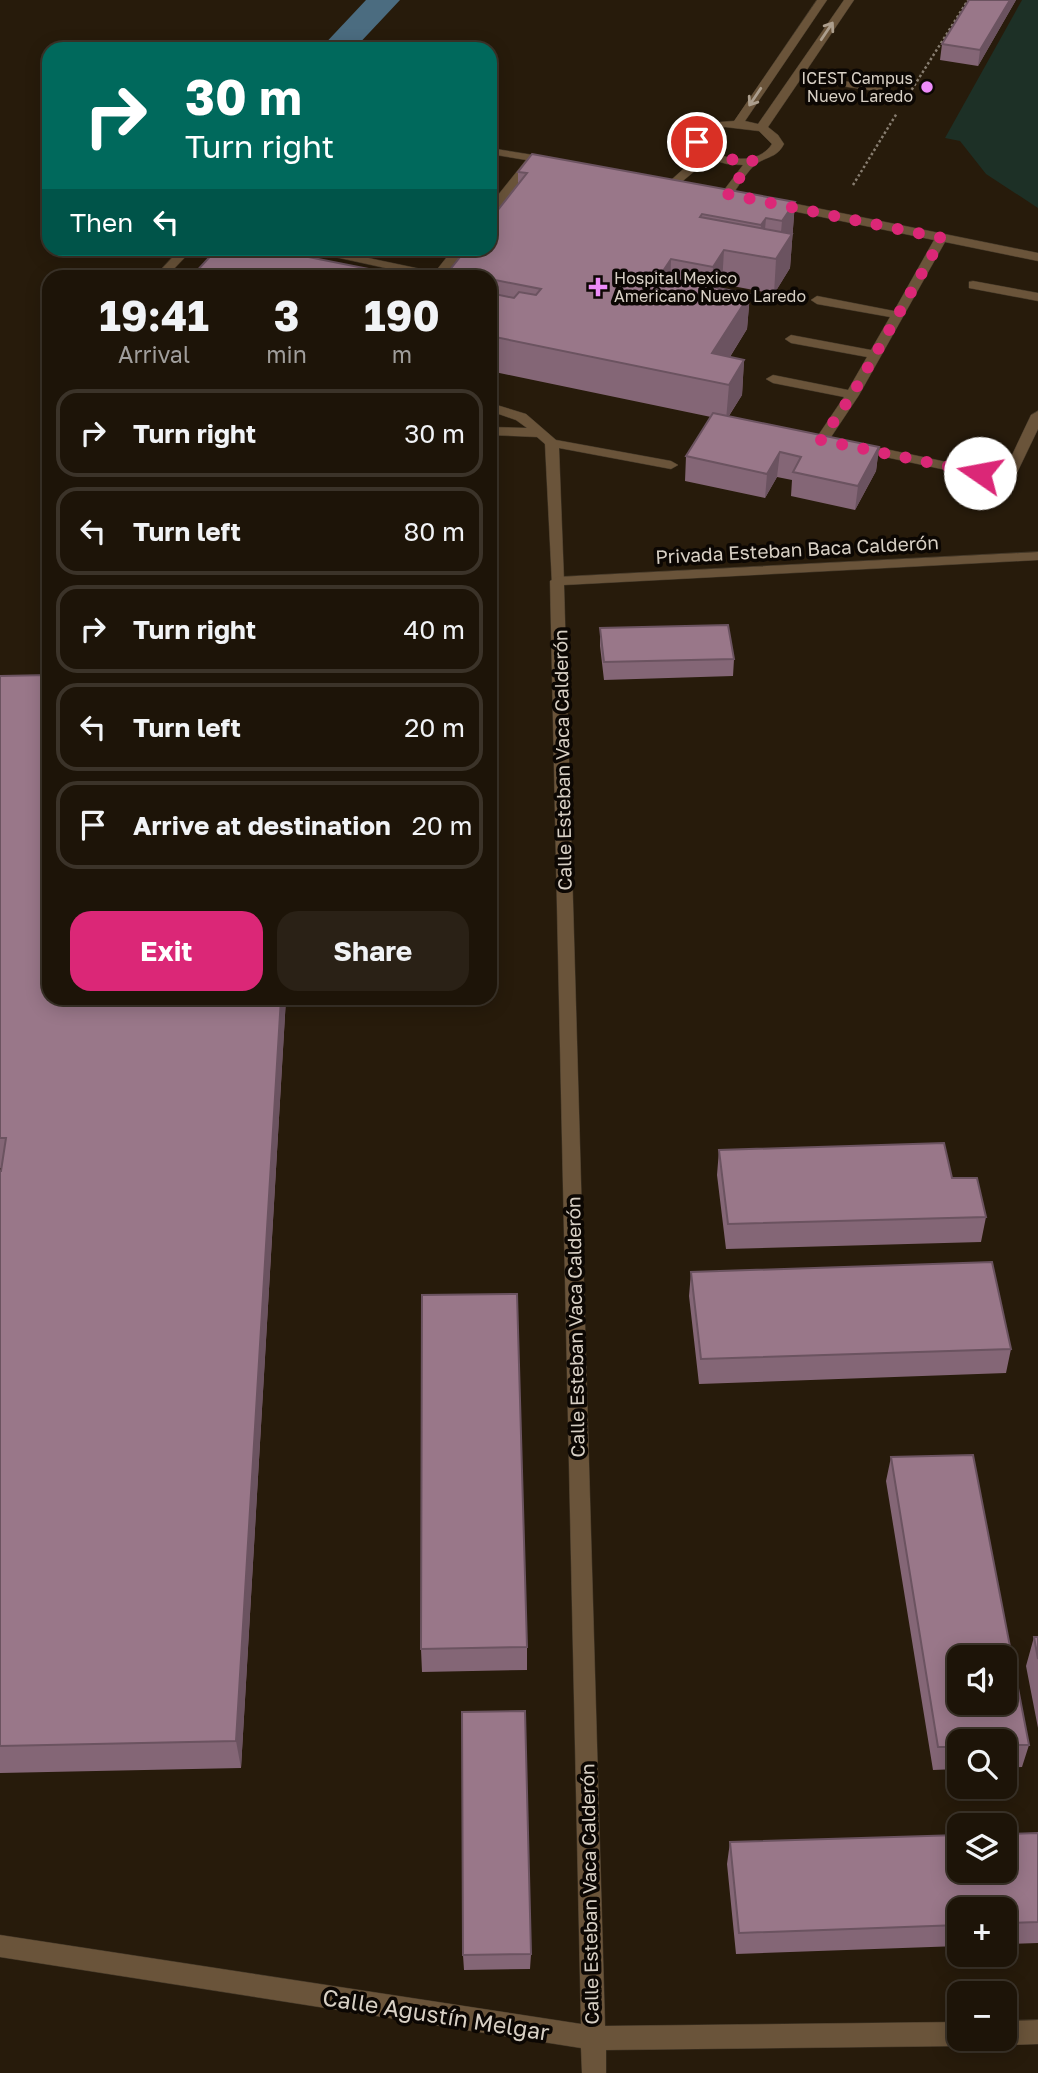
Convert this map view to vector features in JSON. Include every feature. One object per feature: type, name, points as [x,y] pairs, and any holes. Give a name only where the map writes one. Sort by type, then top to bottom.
[{"type":"street","points":[[737,124],[822,0]]},
{"type":"street","points":[[761,128],[849,0]]},
{"type":"street","points":[[789,47],[814,52]]},
{"type":"street","points":[[797,76],[878,90]]},
{"type":"street","points":[[737,124],[761,128],[776,138],[778,144],[769,156],[731,161],[707,155],[699,149],[698,136],[713,127],[737,124]]},
{"type":"street","points":[[497,152],[560,163]]},
{"type":"street","points":[[674,183],[707,155]]},
{"type":"street","points":[[497,204],[534,158]]},
{"type":"street","points":[[753,160],[733,195],[1038,257]]},
{"type":"street","points":[[942,238],[828,441],[1007,479],[1038,415]]},
{"type":"street","points":[[167,270],[180,256]]},
{"type":"street","points":[[339,256],[408,270]]},
{"type":"street","points":[[443,270],[454,256]]},
{"type":"street","points":[[973,285],[1038,298]]},
{"type":"street","points":[[817,300],[897,315]]},
{"type":"street","points":[[791,339],[875,355]]},
{"type":"street","points":[[773,379],[852,395]]},
{"type":"street","points":[[497,409],[521,417],[552,443],[671,465]]},
{"type":"street","points":[[497,431],[540,433]]},
{"type":"street","name":"Calle Esteban Vaca Calderón","points":[[552,443],[594,2073]]},
{"type":"street","name":"Privada Esteban Baca Calderón","points":[[557,581],[1038,556]]},
{"type":"street","name":"Calle Agustín Melgar","points":[[0,1946],[592,2038],[947,2034]]},
{"type":"street","points":[[1017,2033],[1038,2032]]},
{"type":"green space","points":[[1022,0],[1038,0],[1038,208],[986,174],[960,141],[945,138]]},
{"type":"building","points":[[969,0],[1010,0],[980,50],[942,44]]},
{"type":"building","points":[[532,154],[795,202],[782,221],[766,218],[761,225],[702,214],[700,217],[792,234],[776,259],[724,250],[713,267],[671,259],[659,277],[750,294],[712,353],[744,360],[729,385],[497,337],[497,294],[514,298],[519,292],[536,295],[541,289],[497,280],[497,270],[450,270],[461,256],[497,256],[497,211],[527,173],[518,172]]},
{"type":"building","points":[[211,256],[303,256],[374,270],[198,270]]},
{"type":"building","points":[[713,413],[879,447],[858,486],[793,472],[801,457],[780,452],[767,474],[686,456]]},
{"type":"building","points":[[728,625],[734,659],[604,662],[600,628]]},
{"type":"building","points":[[42,675],[42,1005],[281,1005],[236,1741],[0,1746],[0,1171],[6,1138],[0,1138],[0,676]]},
{"type":"building","points":[[944,1143],[952,1178],[977,1178],[986,1217],[728,1224],[719,1150]]},
{"type":"building","points":[[992,1262],[1011,1349],[701,1359],[691,1272]]},
{"type":"building","points":[[517,1294],[527,1647],[421,1649],[422,1295]]},
{"type":"building","points":[[973,1455],[1010,1645],[947,1645],[947,1715],[1017,1715],[1017,1683],[1029,1745],[1017,1745],[1017,1729],[947,1729],[947,1747],[938,1747],[891,1457]]},
{"type":"building","points":[[1034,1637],[1038,1637],[1038,1659]]},
{"type":"building","points":[[525,1711],[531,1954],[463,1955],[462,1712]]},
{"type":"building","points":[[1038,1833],[1038,1922],[1017,1923],[1017,1897],[947,1897],[947,1925],[739,1933],[730,1842],[947,1835],[947,1883],[1017,1883],[1017,1834]]},
{"type":"waterway","points":[[343,42],[384,0]]},
{"type":"place","name":"ICEST Campus Nuevo Laredo","points":[[927,87]]},
{"type":"place","name":"Hospital Mexico Americano Nuevo Laredo","points":[[598,287]]},
{"type":"route","points":[[697,142],[699,149],[718,159],[753,160],[727,194],[942,238],[852,395],[821,440],[980,473]]}]
